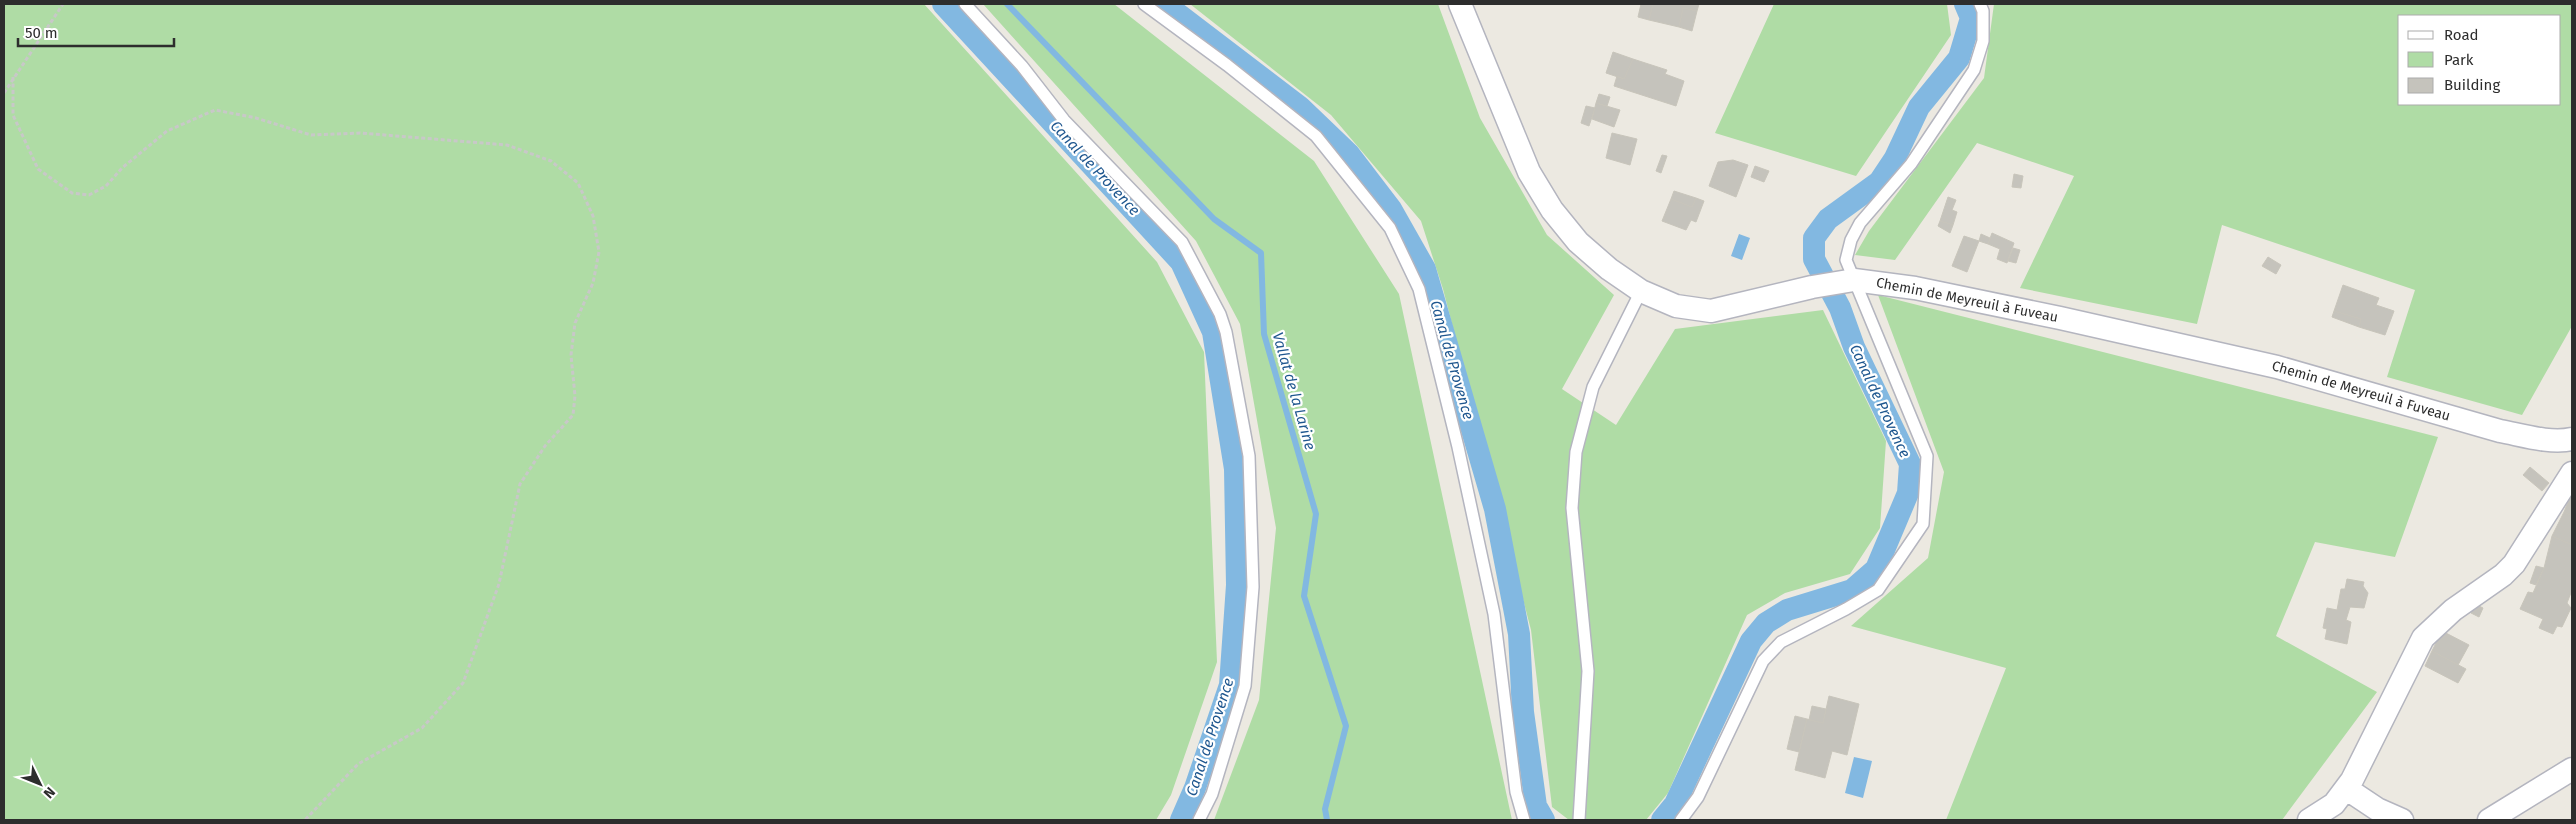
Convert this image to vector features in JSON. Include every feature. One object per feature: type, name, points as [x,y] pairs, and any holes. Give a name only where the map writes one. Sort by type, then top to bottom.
[{"type":"street","name":"Chemin de Meyreuil à Fuveau","points":[[1460,4],[1526,164],[1552,210],[1578,242],[1609,269],[1641,291],[1676,306],[1711,311],[1812,287],[1854,280],[1915,288],[2060,318],[2277,367],[2500,431],[2534,437],[2566,440],[2572,438]]},
{"type":"street","points":[[2309,820],[2334,804],[2346,789],[2423,638],[2453,610],[2503,575],[2514,564],[2572,473]]},
{"type":"street","points":[[2489,820],[2572,768]]},
{"type":"street","points":[[2346,789],[2377,809],[2402,820]]},
{"type":"lane","points":[[965,4],[1022,66],[1064,120],[1182,242],[1220,314],[1226,332],[1249,456],[1253,587],[1245,686],[1212,794],[1199,820]]},
{"type":"lane","points":[[1144,4],[1227,65],[1316,136],[1390,228],[1419,289],[1458,447],[1494,614],[1516,792],[1524,820]]},
{"type":"lane","points":[[1681,820],[1698,797],[1763,661],[1781,642],[1846,609],[1878,590],[1923,524],[1927,456],[1846,260],[1851,240],[1860,223],[1911,164],[1974,70],[1983,41],[1983,11],[1980,4]]},
{"type":"lane","points":[[1579,820],[1588,671],[1572,508],[1576,452],[1593,388],[1641,291]]},
{"type":"path","points":[[4,93],[63,4]]},
{"type":"path","points":[[13,77],[13,115],[38,169],[72,193],[89,195],[106,186],[122,168],[167,131],[215,110],[256,118],[311,135],[360,133],[507,144],[551,161],[578,183],[593,216],[599,252],[593,283],[575,323],[570,355],[576,396],[573,415],[545,446],[520,484],[499,584],[463,683],[422,728],[358,764],[305,820]]},
{"type":"green space","points":[[4,4],[924,4],[1157,262],[1204,352],[1217,662],[1171,795],[1156,820],[4,820]]},
{"type":"green space","points":[[983,4],[1114,4],[1314,161],[1399,294],[1512,820],[1214,820],[1259,700],[1276,528],[1240,324],[1196,241]]},
{"type":"green space","points":[[1190,4],[1438,4],[1480,118],[1547,235],[1614,295],[1562,389],[1616,425],[1675,329],[1823,310],[1886,441],[1880,528],[1850,574],[1785,593],[1747,615],[1668,793],[1646,820],[1569,820],[1552,807],[1531,630],[1443,289],[1421,221],[1331,115]]},
{"type":"green space","points":[[1774,4],[1947,4],[1951,35],[1856,176],[1715,133]]},
{"type":"green space","points":[[1994,4],[2572,4],[2572,326],[2522,415],[2387,377],[2415,290],[2222,225],[2197,324],[2020,288],[2074,176],[1977,143],[1895,260],[1855,255],[1869,231],[1984,78]]},
{"type":"green space","points":[[1878,295],[2438,437],[2395,557],[2315,542],[2276,636],[2377,692],[2282,820],[1946,820],[2006,668],[1851,626],[1928,558],[1944,472]]},
{"type":"water","points":[[1739,234],[1750,238],[1742,260],[1731,256]]},
{"type":"water","points":[[1854,757],[1872,761],[1863,798],[1845,793]]},
{"type":"building","points":[[1641,4],[1653,4],[1649,20],[1638,17]]},
{"type":"building","points":[[1653,4],[1699,4],[1697,11],[1683,8],[1679,27],[1649,20]]},
{"type":"building","points":[[1683,8],[1697,11],[1692,31],[1679,27]]},
{"type":"building","points":[[1613,52],[1633,59],[1624,79],[1606,73]]},
{"type":"building","points":[[1633,59],[1667,70],[1665,74],[1684,81],[1676,106],[1614,86],[1617,76],[1624,79]]},
{"type":"building","points":[[1599,94],[1610,97],[1607,106],[1596,103]]},
{"type":"building","points":[[1596,103],[1620,110],[1614,127],[1592,119]]},
{"type":"building","points":[[1586,106],[1595,108],[1589,126],[1581,123]]},
{"type":"building","points":[[1612,133],[1637,139],[1630,165],[1606,158]]},
{"type":"building","points":[[1662,155],[1667,156],[1661,173],[1656,171]]},
{"type":"building","points":[[1733,160],[1748,165],[1736,197],[1709,186],[1718,162]]},
{"type":"building","points":[[1755,166],[1769,171],[1764,182],[1751,177]]},
{"type":"building","points":[[2014,174],[2023,176],[2021,188],[2012,187]]},
{"type":"building","points":[[1674,191],[1696,198],[1692,207],[1671,199]]},
{"type":"building","points":[[1948,197],[1956,200],[1952,210],[1957,212],[1953,225],[1940,221]]},
{"type":"building","points":[[1696,198],[1704,201],[1696,222],[1691,220],[1686,230],[1662,221],[1671,199],[1692,207]]},
{"type":"building","points":[[1940,221],[1953,225],[1950,233],[1938,226]]},
{"type":"building","points":[[1992,233],[2014,243],[2007,263],[1997,259],[2000,249],[1988,244]]},
{"type":"building","points":[[1981,234],[1990,238],[1988,244],[1979,241]]},
{"type":"building","points":[[1964,236],[1979,241],[1967,272],[1952,266]]},
{"type":"building","points":[[2013,248],[2020,250],[2016,263],[2008,261]]},
{"type":"building","points":[[2268,257],[2281,265],[2276,274],[2262,266]]},
{"type":"building","points":[[2343,285],[2379,298],[2376,305],[2394,311],[2385,335],[2359,327],[2361,319],[2334,311]]},
{"type":"building","points":[[2334,311],[2361,319],[2359,327],[2332,317]]},
{"type":"building","points":[[2530,467],[2549,483],[2542,491],[2523,475]]},
{"type":"building","points":[[2572,492],[2572,516],[2564,512]]},
{"type":"building","points":[[2564,512],[2572,516],[2572,545],[2552,536]]},
{"type":"building","points":[[2552,536],[2572,545],[2572,590],[2567,603],[2571,608],[2562,627],[2557,626],[2553,634],[2539,628],[2543,619],[2520,609],[2528,592],[2533,593],[2544,568]]},
{"type":"building","points":[[2536,566],[2544,568],[2536,585],[2530,583]]},
{"type":"building","points":[[2347,579],[2364,582],[2363,586],[2368,593],[2364,608],[2350,607],[2346,620],[2351,622],[2347,644],[2325,639],[2327,629],[2323,628],[2327,608],[2337,610],[2341,589],[2345,589]]},
{"type":"building","points":[[2475,604],[2483,608],[2479,617],[2471,613]]},
{"type":"building","points":[[2442,631],[2469,645],[2458,665],[2432,651]]},
{"type":"building","points":[[2432,651],[2466,669],[2458,683],[2425,666]]},
{"type":"building","points":[[1829,696],[1859,704],[1847,755],[1832,751],[1825,778],[1795,770],[1807,719],[1823,723]]},
{"type":"building","points":[[1812,706],[1826,709],[1823,723],[1809,720]]},
{"type":"building","points":[[1795,716],[1807,719],[1799,752],[1787,749]]},
{"type":"waterway","name":"Canal de Provence","points":[[943,4],[1181,262],[1213,332],[1235,469],[1237,585],[1230,685],[1195,788],[1181,820]]},
{"type":"waterway","name":"Vallat de la Larine","points":[[1007,4],[1214,219],[1261,253],[1264,334],[1316,514],[1304,596],[1346,726],[1325,809],[1327,820]]},
{"type":"waterway","name":"Canal de Provence","points":[[1165,4],[1300,107],[1349,154],[1391,209],[1425,269],[1495,509],[1519,634],[1523,712],[1536,806],[1544,820]]},
{"type":"waterway","name":"Canal de Provence","points":[[1662,820],[1675,804],[1751,641],[1766,623],[1787,610],[1852,590],[1876,569],[1908,493],[1910,464],[1854,347],[1840,308],[1814,259],[1814,238],[1828,219],[1879,182],[1895,158],[1919,107],[1959,58],[1971,18],[1965,4]]}]
